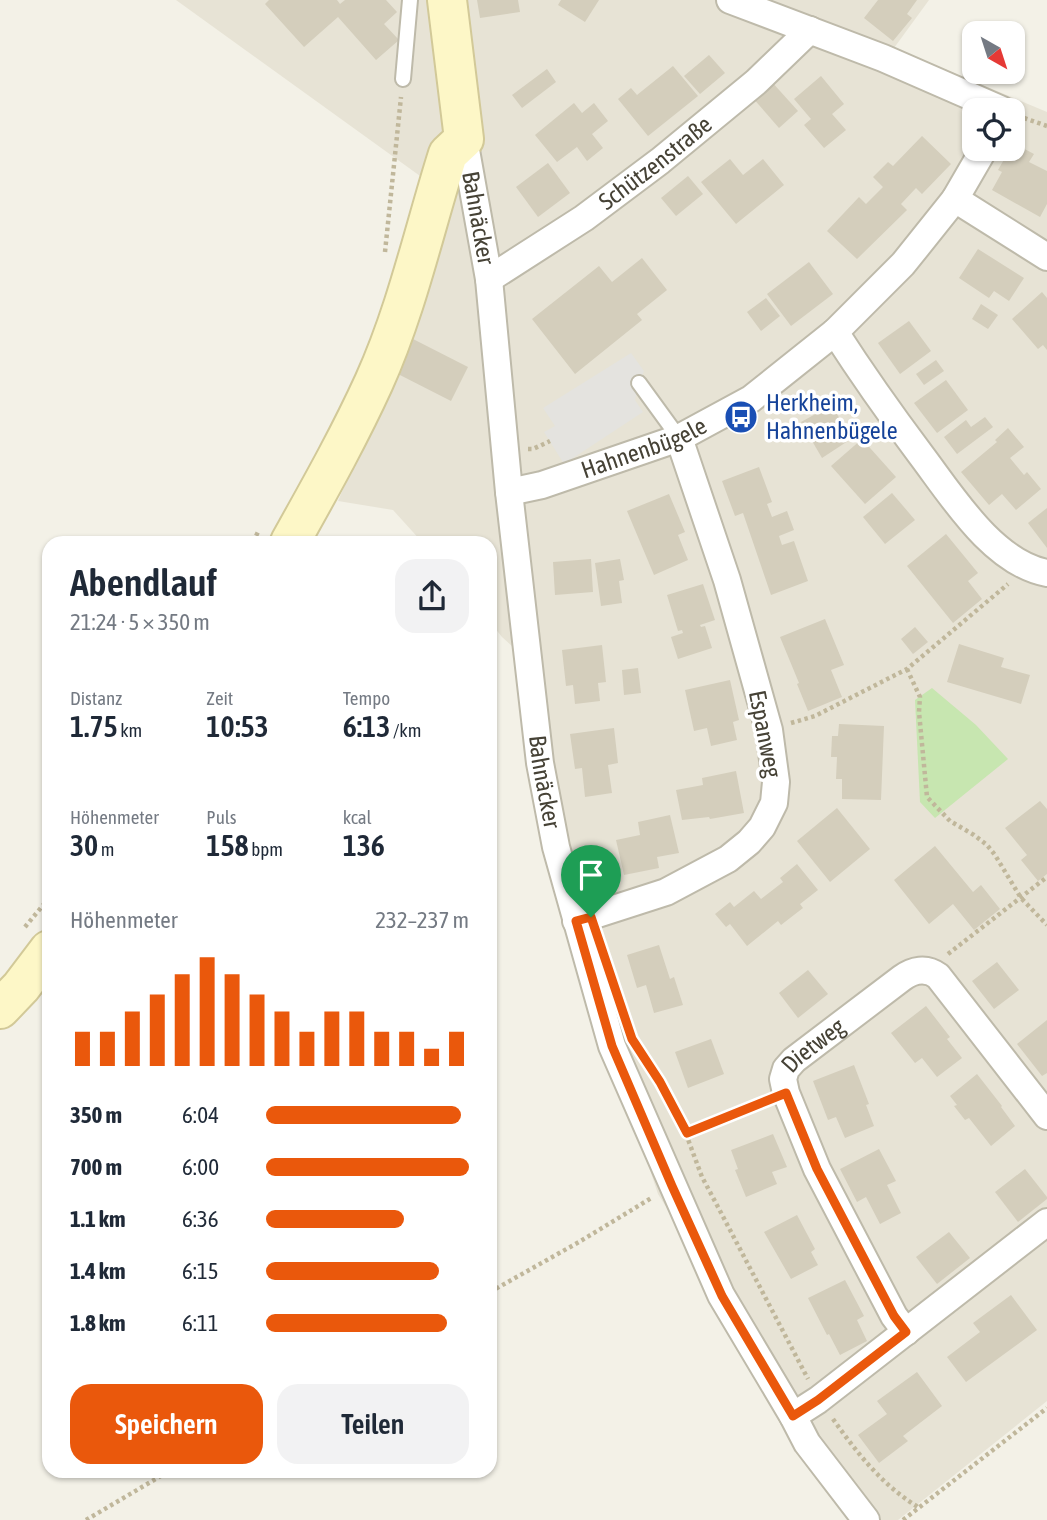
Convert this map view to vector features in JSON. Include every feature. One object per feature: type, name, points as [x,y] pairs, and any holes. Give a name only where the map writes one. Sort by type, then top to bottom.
[{"type":"street","points":[[276,536],[326,477],[374,381],[407,296],[448,154],[464,139],[447,0]]},
{"type":"street","points":[[730,0],[883,58],[975,98]]},
{"type":"street","name":"Schützenstraße","points":[[489,279],[584,218],[660,161],[756,82],[810,30]]},
{"type":"street","name":"Bahnäcker","points":[[464,139],[489,279],[509,492],[540,764],[556,847],[612,1046],[722,1296],[807,1443],[866,1520]]},
{"type":"street","name":"Hahnenbügele","points":[[509,492],[542,485],[679,438],[751,399],[835,332],[904,264],[955,199],[977,161]]},
{"type":"street","points":[[955,199],[1047,257]]},
{"type":"street","points":[[835,332],[882,403],[969,519],[996,547],[1037,570]]},
{"type":"street","name":"Espanweg","points":[[576,921],[666,892],[728,859],[762,827],[774,803],[776,782],[769,730],[727,580],[679,438]]},
{"type":"street","points":[[0,1009],[42,959]]},
{"type":"street","points":[[931,971],[938,976],[1047,1116]]},
{"type":"street","name":"Dietweg","points":[[906,1332],[894,1316],[817,1169],[786,1093],[783,1079],[786,1069],[794,1060],[909,972],[931,971]]},
{"type":"street","points":[[793,1416],[818,1400],[1047,1222]]},
{"type":"lane","points":[[403,79],[410,0]]},
{"type":"lane","points":[[639,383],[679,438]]},
{"type":"path","points":[[384,264],[403,79]]},
{"type":"path","points":[[1025,118],[1047,125]]},
{"type":"path","points":[[769,730],[815,716],[907,669],[1037,570]]},
{"type":"path","points":[[907,669],[920,697],[927,797],[950,821],[987,845],[1021,898],[1047,925]]},
{"type":"path","points":[[931,971],[940,960],[1047,877]]},
{"type":"path","points":[[653,1071],[687,1133],[702,1177],[818,1400],[867,1465],[888,1486],[918,1507]]},
{"type":"path","points":[[687,1133],[786,1093]]},
{"type":"path","points":[[497,1288],[672,1186]]},
{"type":"path","points":[[903,1520],[1047,1408]]},
{"type":"path","points":[[86,1520],[157,1478]]},
{"type":"shaded area","points":[[176,0],[929,0],[894,48],[962,76],[962,84],[980,84],[1014,98],[962,98],[962,161],[1025,161],[1025,103],[1047,112],[1047,1401],[898,1520],[856,1520],[658,1194],[609,1047],[522,655],[497,631],[497,536],[417,536],[393,510],[338,501],[408,336],[452,199]]},
{"type":"shaded area","points":[[631,353],[644,371],[635,400],[643,412],[564,464],[544,432],[555,426],[543,408]]},
{"type":"green space","points":[[932,688],[976,725],[1008,759],[935,818],[920,802],[915,700]]},
{"type":"building","points":[[269,0],[337,0],[340,4],[345,0],[386,0],[397,12],[384,24],[399,40],[376,60],[338,17],[304,47],[265,4]]},
{"type":"building","points":[[477,0],[518,0],[520,12],[480,18]]},
{"type":"building","points":[[561,0],[599,0],[585,22],[558,5]]},
{"type":"building","points":[[878,0],[917,0],[907,14],[912,18],[893,41],[864,18]]},
{"type":"building","points":[[709,55],[725,73],[700,94],[684,76]]},
{"type":"building","points":[[673,66],[698,96],[648,136],[618,99],[631,88],[637,95]]},
{"type":"building","points":[[547,69],[556,82],[522,108],[512,95]]},
{"type":"building","points":[[821,76],[844,104],[832,114],[846,130],[824,148],[804,125],[811,119],[794,99]]},
{"type":"building","points":[[771,81],[798,111],[779,128],[752,97]]},
{"type":"building","points":[[574,103],[582,113],[594,103],[608,121],[592,134],[603,148],[587,161],[577,147],[557,162],[535,135]]},
{"type":"building","points":[[922,136],[951,164],[922,194],[916,188],[901,204],[907,210],[857,259],[827,231],[859,197],[866,204],[883,187],[873,177],[888,162],[893,166]]},
{"type":"building","points":[[1025,149],[1034,154],[1029,162],[1047,171],[1047,204],[1040,217],[992,190],[1002,172],[998,170],[1003,161],[1025,161]]},
{"type":"building","points":[[730,159],[743,175],[763,159],[784,185],[736,224],[701,182]]},
{"type":"building","points":[[548,163],[570,193],[538,217],[516,187]]},
{"type":"building","points":[[688,176],[703,194],[676,216],[661,198]]},
{"type":"building","points":[[978,249],[1024,278],[1009,301],[994,291],[989,298],[959,278]]},
{"type":"building","points":[[642,258],[667,290],[637,314],[642,320],[575,374],[532,319],[599,266],[612,282]]},
{"type":"building","points":[[809,262],[833,294],[791,326],[767,294]]},
{"type":"building","points":[[1042,292],[1047,298],[1047,350],[1043,345],[1038,349],[1012,319]]},
{"type":"building","points":[[766,298],[780,316],[761,331],[747,312]]},
{"type":"building","points":[[981,304],[998,315],[988,329],[972,319]]},
{"type":"building","points":[[909,321],[931,351],[900,374],[878,343]]},
{"type":"building","points":[[413,339],[468,367],[451,401],[396,373]]},
{"type":"building","points":[[936,360],[944,371],[924,385],[916,374]]},
{"type":"building","points":[[946,380],[968,410],[937,433],[914,403]]},
{"type":"building","points":[[832,405],[851,439],[822,458],[801,422]]},
{"type":"building","points":[[985,417],[993,427],[957,454],[944,437],[966,420],[971,427]]},
{"type":"building","points":[[1008,428],[1024,447],[1010,458],[1024,475],[1027,472],[1041,489],[1016,510],[1002,494],[989,505],[961,472],[997,442],[995,440]]},
{"type":"building","points":[[862,439],[896,477],[865,504],[831,466]]},
{"type":"building","points":[[759,467],[772,502],[767,504],[772,517],[787,511],[794,530],[779,536],[782,545],[794,541],[808,581],[771,595],[743,513],[735,516],[722,481]]},
{"type":"building","points":[[892,493],[915,520],[885,544],[863,517]]},
{"type":"building","points":[[669,494],[685,532],[678,535],[688,560],[654,575],[627,511]]},
{"type":"building","points":[[1047,508],[1047,548],[1028,523]]},
{"type":"building","points":[[946,534],[978,573],[968,581],[982,599],[953,623],[907,566]]},
{"type":"building","points":[[591,559],[593,592],[555,595],[553,562]]},
{"type":"building","points":[[620,559],[624,580],[619,581],[622,603],[601,606],[595,563]]},
{"type":"building","points":[[703,584],[715,620],[700,625],[705,626],[712,648],[678,659],[671,637],[683,633],[682,630],[678,631],[667,595]]},
{"type":"building","points":[[825,619],[844,665],[831,670],[842,697],[808,711],[780,637]]},
{"type":"building","points":[[915,627],[928,642],[913,654],[901,639]]},
{"type":"building","points":[[959,644],[1004,658],[1001,667],[1030,675],[1021,704],[947,682]]},
{"type":"building","points":[[602,645],[606,682],[598,683],[600,701],[575,704],[573,685],[566,686],[562,650]]},
{"type":"building","points":[[638,668],[641,693],[624,695],[622,670]]},
{"type":"building","points":[[730,680],[739,720],[733,722],[737,740],[711,746],[707,728],[694,731],[685,690]]},
{"type":"building","points":[[839,724],[884,726],[881,800],[842,799],[842,779],[836,779],[837,757],[831,757],[832,736],[838,736]]},
{"type":"building","points":[[614,728],[618,763],[608,765],[612,793],[585,797],[582,768],[575,769],[570,734]]},
{"type":"building","points":[[736,771],[744,813],[710,819],[682,820],[676,790],[703,785],[702,778]]},
{"type":"building","points":[[1040,801],[1047,809],[1047,874],[1038,881],[1021,860],[1027,855],[1005,828]]},
{"type":"building","points":[[837,808],[870,849],[830,882],[797,841]]},
{"type":"building","points":[[670,815],[679,853],[657,857],[659,868],[624,875],[616,840],[640,835],[638,822]]},
{"type":"building","points":[[935,846],[973,892],[981,885],[1000,909],[974,930],[953,904],[929,924],[894,880]]},
{"type":"building","points":[[797,864],[818,890],[800,904],[803,908],[781,925],[778,921],[747,946],[730,924],[726,927],[715,914],[730,902],[734,907],[754,891],[761,899],[783,882],[780,878]]},
{"type":"building","points":[[659,945],[670,979],[674,977],[683,1005],[654,1013],[646,985],[637,988],[627,955]]},
{"type":"building","points":[[997,962],[1019,990],[994,1009],[972,981]]},
{"type":"building","points":[[808,970],[828,994],[798,1018],[779,993]]},
{"type":"building","points":[[926,1006],[962,1058],[937,1077],[922,1058],[915,1063],[891,1033]]},
{"type":"building","points":[[1047,1020],[1047,1073],[1042,1076],[1017,1044]]},
{"type":"building","points":[[711,1039],[724,1074],[688,1088],[675,1052]]},
{"type":"building","points":[[854,1065],[869,1104],[866,1105],[874,1126],[845,1138],[836,1117],[828,1120],[813,1081]]},
{"type":"building","points":[[977,1074],[1015,1126],[991,1146],[969,1118],[965,1120],[950,1096]]},
{"type":"building","points":[[773,1134],[787,1167],[772,1172],[777,1184],[746,1197],[735,1170],[738,1169],[731,1150]]},
{"type":"building","points":[[879,1149],[896,1181],[887,1185],[901,1213],[880,1224],[866,1197],[857,1202],[840,1169]]},
{"type":"building","points":[[1025,1169],[1047,1199],[1018,1222],[995,1192]]},
{"type":"building","points":[[797,1215],[815,1249],[811,1252],[818,1265],[791,1279],[764,1232]]},
{"type":"building","points":[[949,1232],[970,1258],[937,1284],[916,1257]]},
{"type":"building","points":[[845,1280],[864,1316],[857,1320],[867,1341],[840,1355],[808,1298]]},
{"type":"building","points":[[1011,1295],[1037,1330],[966,1382],[947,1357],[980,1332],[973,1323]]},
{"type":"building","points":[[917,1372],[942,1406],[903,1436],[908,1441],[879,1463],[858,1435],[887,1414],[877,1401]]},
{"type":"place","name":"Herkheim, Hahnenbügele","points":[[741,417]]},
{"type":"route","points":[[591,917],[632,1039],[660,1082],[687,1133],[786,1093],[817,1169],[894,1316],[906,1332],[793,1416],[722,1296],[612,1046],[576,921],[591,917]]}]
